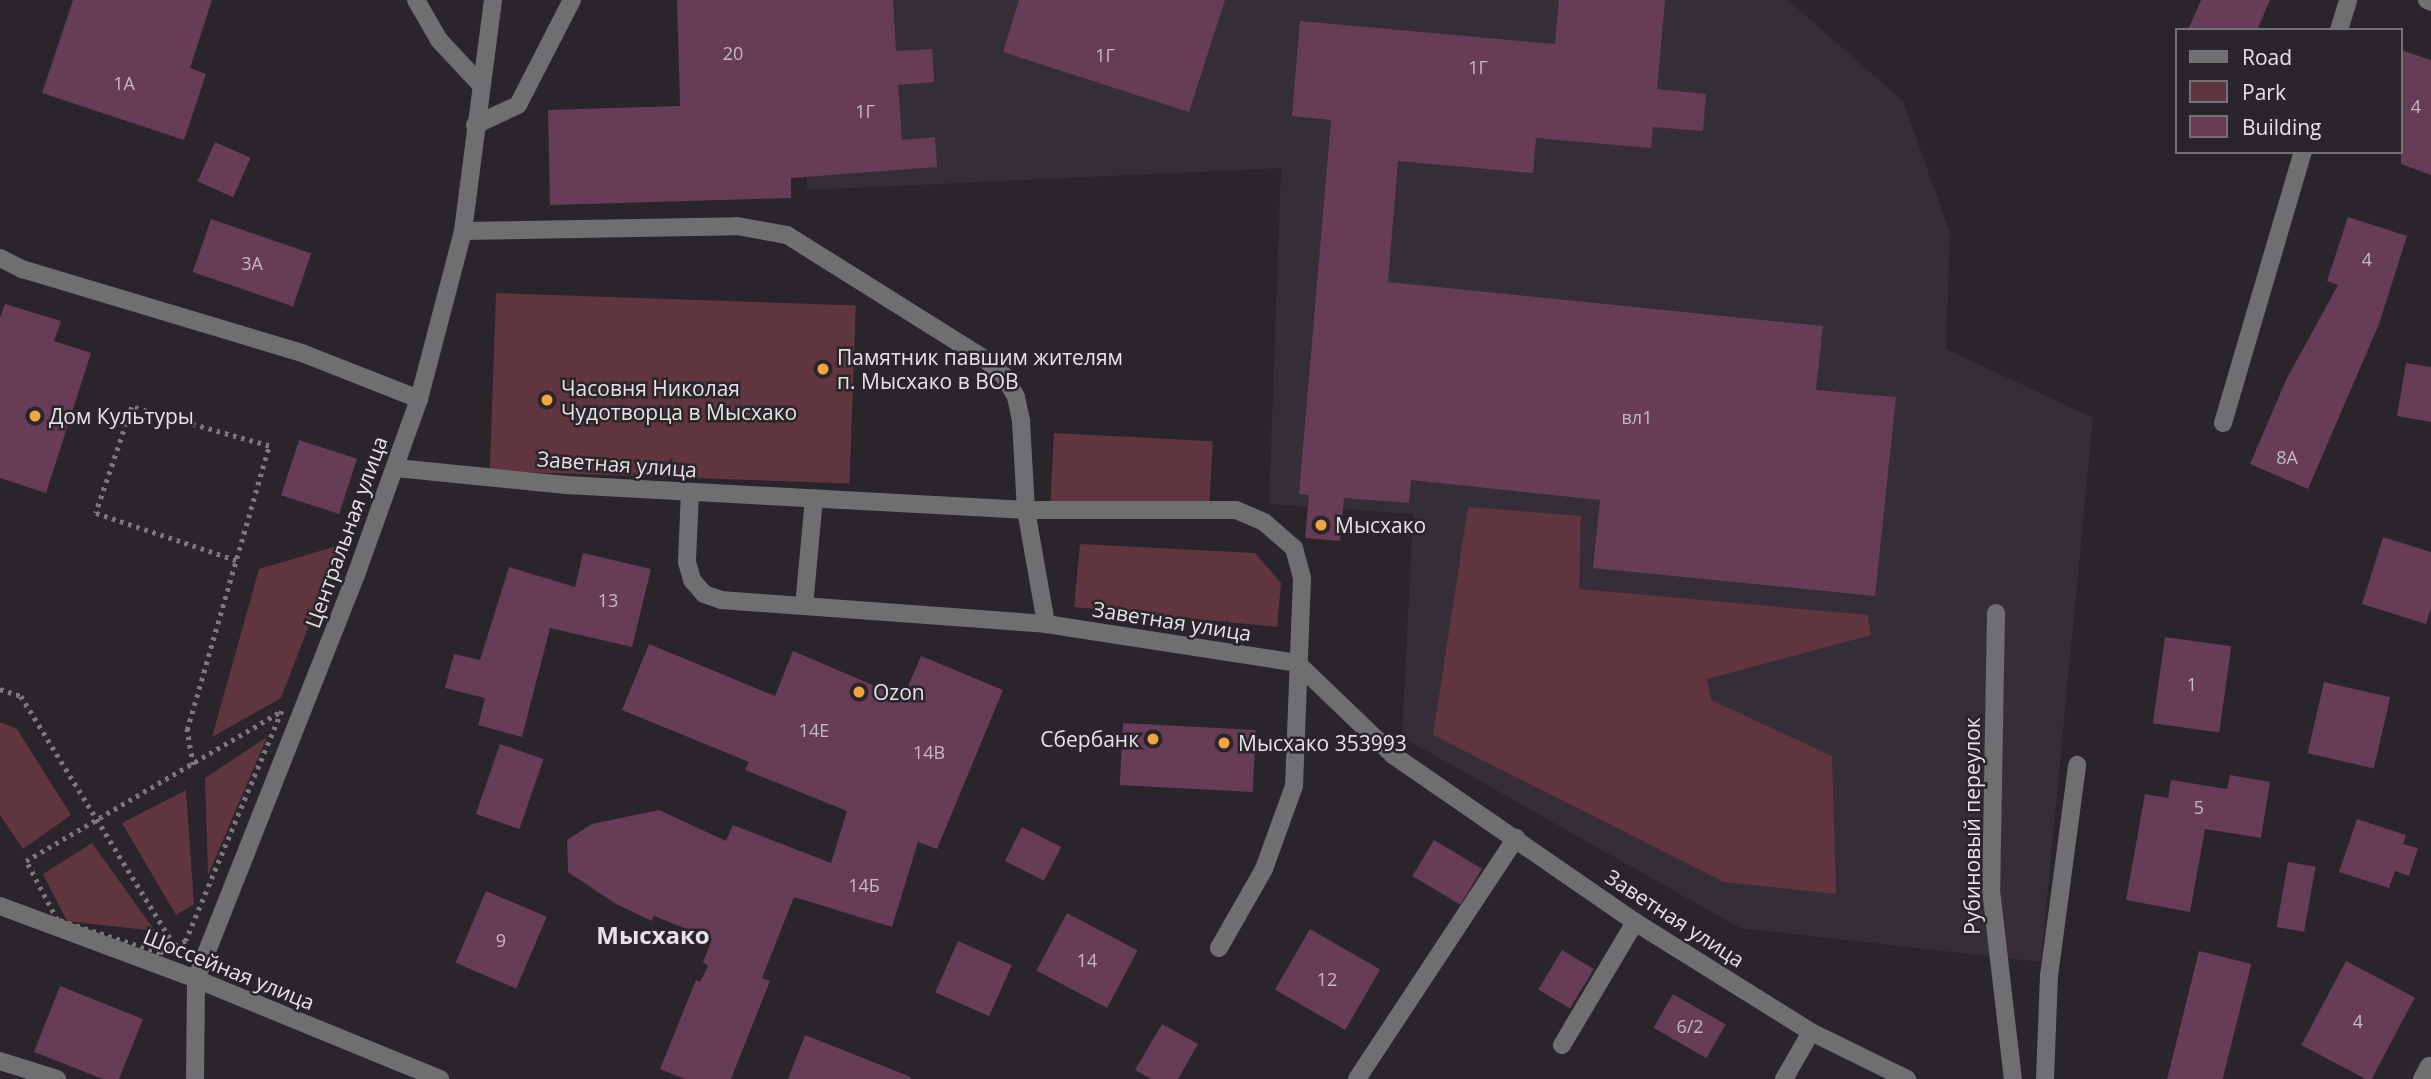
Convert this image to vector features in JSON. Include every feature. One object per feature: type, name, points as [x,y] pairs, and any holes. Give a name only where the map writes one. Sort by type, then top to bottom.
[{"type":"street","points":[[416,0],[439,40],[480,84]]},
{"type":"street","name":"Центральная улица","points":[[196,979],[396,468],[419,399],[463,231],[493,0]]},
{"type":"street","points":[[475,125],[518,106],[572,0]]},
{"type":"street","points":[[2340,28],[2348,0]]},
{"type":"street","points":[[2223,423],[2302,154]]},
{"type":"street","points":[[463,231],[737,226],[787,235],[974,352],[1004,376],[1016,397],[1021,421],[1026,510],[1046,624]]},
{"type":"street","points":[[0,258],[22,269],[302,353],[419,399]]},
{"type":"street","name":"Заветная улица","points":[[396,468],[690,492],[1026,510],[1220,508],[1264,522],[1294,548],[1301,562],[1294,786],[1264,869],[1219,948]]},
{"type":"street","name":"Заветная улица","points":[[690,492],[687,562],[692,580],[704,594],[721,600],[1046,624],[1297,663],[1393,755],[1635,922],[1811,1032],[1907,1079]]},
{"type":"street","points":[[804,606],[814,498]]},
{"type":"street","name":"Рубиновый переулок","points":[[1996,613],[1991,890],[2013,1079]]},
{"type":"street","points":[[2045,1079],[2048,990],[2077,765]]},
{"type":"street","points":[[1357,1079],[1516,838]]},
{"type":"street","name":"Шоссейная улица","points":[[0,906],[196,979],[440,1079]]},
{"type":"street","points":[[1562,1045],[1635,922]]},
{"type":"street","points":[[195,1079],[196,979]]},
{"type":"street","points":[[1784,1079],[1811,1032]]},
{"type":"street","points":[[0,1061],[57,1079]]},
{"type":"path","points":[[193,765],[187,730],[269,446],[132,407],[96,513],[236,560]]},
{"type":"path","points":[[0,689],[21,696],[176,948]]},
{"type":"path","points":[[282,711],[205,902],[186,941],[176,948],[160,953],[57,920],[26,860],[193,765],[282,711]]},
{"type":"shaded area","points":[[807,0],[1788,0],[1903,101],[1950,233],[1946,349],[2093,418],[2041,962],[1740,928],[1402,737],[1413,514],[1269,504],[1281,168],[807,190]]},
{"type":"green space","points":[[496,293],[856,306],[850,483],[490,471]]},
{"type":"green space","points":[[1054,433],[1213,441],[1209,512],[1050,504]]},
{"type":"green space","points":[[1468,507],[1581,516],[1579,589],[1868,615],[1871,635],[1707,679],[1711,700],[1832,756],[1836,894],[1724,882],[1433,735]]},
{"type":"green space","points":[[1080,544],[1255,553],[1281,583],[1277,627],[1074,607]]},
{"type":"green space","points":[[340,545],[281,698],[212,737],[259,569]]},
{"type":"green space","points":[[0,722],[17,729],[71,815],[23,849],[0,815]]},
{"type":"green space","points":[[267,737],[208,875],[205,778]]},
{"type":"green space","points":[[186,790],[194,904],[176,915],[122,823]]},
{"type":"green space","points":[[92,843],[155,931],[67,921],[43,874]]},
{"type":"building","points":[[73,0],[212,0],[190,68],[206,74],[184,140],[42,93]]},
{"type":"building","points":[[677,0],[893,0],[896,51],[932,49],[934,82],[898,85],[902,140],[935,137],[937,167],[791,178],[791,198],[550,205],[548,110],[680,106]]},
{"type":"building","points":[[1019,0],[1225,0],[1189,112],[1003,52]]},
{"type":"building","points":[[1559,0],[1665,0],[1657,89],[1706,94],[1703,131],[1653,127],[1651,148],[1536,138],[1533,173],[1398,161],[1388,282],[1823,326],[1816,390],[1896,397],[1875,596],[1593,568],[1600,500],[1411,480],[1409,503],[1344,498],[1340,541],[1305,538],[1309,495],[1299,494],[1331,120],[1292,116],[1300,21],[1555,44]]},
{"type":"building","points":[[2201,0],[2270,0],[2258,28],[2189,28]]},
{"type":"building","points":[[2403,51],[2431,60],[2431,175],[2401,164]]},
{"type":"building","points":[[215,142],[251,158],[233,197],[198,181]]},
{"type":"building","points":[[2348,217],[2407,236],[2379,324],[2308,489],[2250,464],[2286,380],[2338,285],[2327,281]]},
{"type":"building","points":[[211,219],[311,254],[293,306],[193,272]]},
{"type":"building","name":"Дом Культуры","points":[[5,304],[61,321],[54,341],[91,353],[46,493],[0,478],[0,318]]},
{"type":"building","points":[[2406,363],[2431,367],[2431,422],[2397,416]]},
{"type":"building","points":[[299,440],[357,459],[339,514],[281,495]]},
{"type":"building","points":[[2383,537],[2431,552],[2431,608],[2426,624],[2362,604]]},
{"type":"building","points":[[583,553],[651,569],[632,647],[550,628],[522,737],[478,725],[485,698],[445,688],[454,654],[480,660],[509,567],[575,587]]},
{"type":"building","points":[[2165,637],[2231,646],[2219,732],[2153,723]]},
{"type":"building","points":[[649,644],[775,696],[793,651],[903,698],[921,656],[1003,690],[937,849],[918,842],[892,927],[794,897],[762,978],[770,981],[731,1079],[685,1079],[660,1069],[696,980],[700,982],[708,966],[703,962],[712,939],[654,916],[652,921],[616,904],[568,872],[567,840],[592,824],[659,810],[726,841],[733,825],[831,863],[847,811],[745,770],[749,762],[622,710]]},
{"type":"building","points":[[2324,682],[2390,697],[2374,768],[2308,753]]},
{"type":"building","points":[[1123,723],[1256,730],[1253,792],[1120,785]]},
{"type":"building","points":[[500,744],[543,759],[519,829],[476,814]]},
{"type":"building","points":[[2230,775],[2270,782],[2261,838],[2205,829],[2190,912],[2126,900],[2145,794],[2168,798],[2171,780],[2227,789]]},
{"type":"building","points":[[2357,819],[2406,835],[2403,844],[2418,848],[2409,876],[2395,871],[2389,888],[2339,872]]},
{"type":"building","points":[[1022,827],[1061,847],[1044,881],[1005,861]]},
{"type":"building","points":[[1434,840],[1482,869],[1460,905],[1412,876]]},
{"type":"building","points":[[2288,862],[2316,867],[2304,932],[2277,927]]},
{"type":"building","points":[[486,891],[547,917],[516,989],[456,963]]},
{"type":"building","points":[[1067,913],[1138,951],[1107,1008],[1036,970]]},
{"type":"building","points":[[1310,929],[1380,969],[1345,1030],[1275,990]]},
{"type":"building","points":[[958,941],[1012,965],[989,1016],[935,992]]},
{"type":"building","points":[[1562,950],[1594,969],[1570,1008],[1538,989]]},
{"type":"building","points":[[2199,951],[2251,964],[2223,1079],[2167,1079]]},
{"type":"building","points":[[2346,961],[2415,998],[2372,1079],[2366,1079],[2301,1045]]},
{"type":"building","points":[[60,986],[143,1019],[119,1079],[103,1079],[34,1052]]},
{"type":"building","points":[[1673,994],[1726,1024],[1706,1058],[1654,1028]]},
{"type":"building","points":[[1162,1024],[1198,1044],[1178,1079],[1151,1079],[1135,1070]]},
{"type":"building","points":[[805,1035],[911,1077],[788,1079]]},
{"type":"place","name":"Памятник павшим жителям п. Мысхако в ВОВ","points":[[823,369]]},
{"type":"place","name":"Часовня Николая Чудотворца в Мысхако","points":[[547,400]]},
{"type":"place","name":"Дом Культуры","points":[[35,416]]},
{"type":"place","name":"Мысхако","points":[[1321,525]]},
{"type":"place","name":"Ozon","points":[[859,692]]},
{"type":"place","name":"Сбербанк","points":[[1153,739]]},
{"type":"place","name":"Мысхако 353993","points":[[1224,743]]},
{"type":"district","name":"Мысхако","points":[[653,935]]}]
